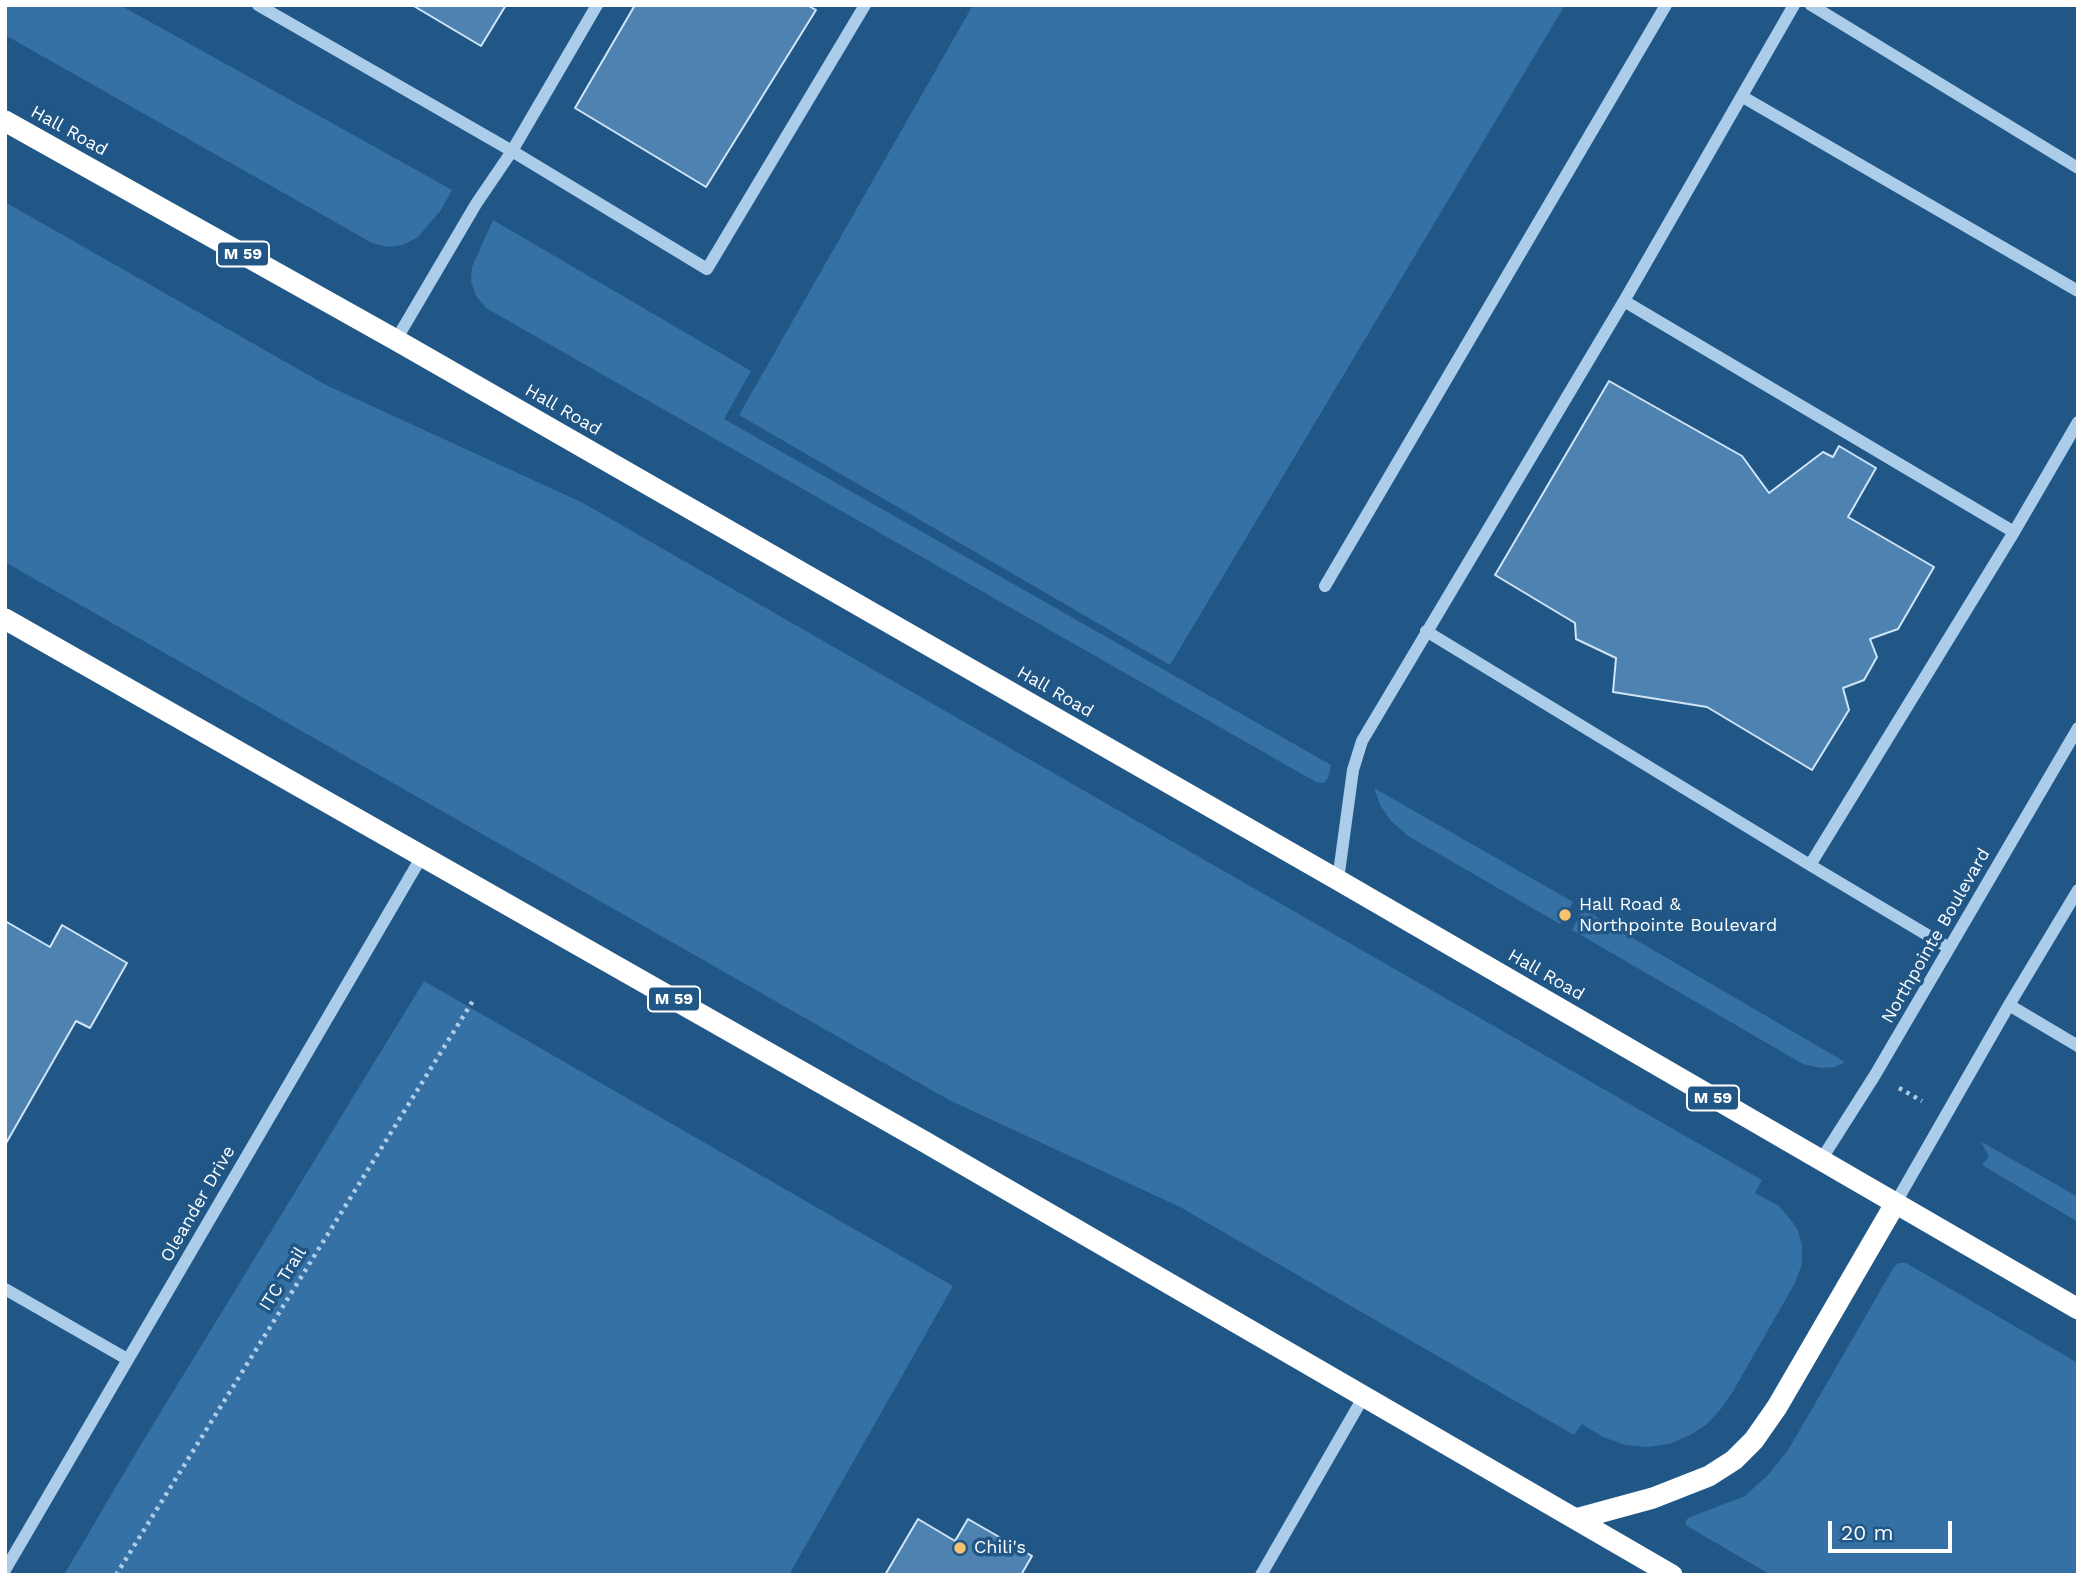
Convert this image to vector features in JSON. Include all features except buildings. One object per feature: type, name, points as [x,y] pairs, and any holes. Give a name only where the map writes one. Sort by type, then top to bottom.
[{"type":"highway","name":"Hall Road","points":[[5,121],[396,340],[1338,880],[2078,1309]]},
{"type":"highway","name":"M 59","points":[[5,619],[925,1142],[1672,1575]]},
{"type":"highway","points":[[1576,1519],[1653,1498],[1709,1476],[1734,1460],[1754,1440],[1777,1407],[1895,1204]]},
{"type":"street","points":[[258,5],[512,151],[707,269],[865,5]]},
{"type":"street","points":[[396,340],[476,204],[512,151],[597,5]]},
{"type":"street","points":[[1325,586],[1666,5]]},
{"type":"street","points":[[1338,880],[1353,770],[1362,741],[1624,301],[1794,5]]},
{"type":"street","points":[[1811,5],[2078,168]]},
{"type":"street","points":[[1743,97],[2078,291]]},
{"type":"street","points":[[1624,301],[2014,531]]},
{"type":"street","points":[[1810,865],[2078,422]]},
{"type":"street","points":[[1426,631],[1949,948]]},
{"type":"street","name":"Northpointe Boulevard","points":[[1821,1160],[1875,1075],[2078,728]]},
{"type":"street","name":"Oleander Drive","points":[[5,1570],[422,856]]},
{"type":"street","points":[[1895,1204],[2078,890]]},
{"type":"street","points":[[2009,1005],[2078,1045]]},
{"type":"street","points":[[5,1289],[127,1359]]},
{"type":"street","points":[[1261,1575],[1364,1396]]},
{"type":"path","name":"ITC Trail","points":[[116,1575],[474,999]]},
{"type":"path","points":[[1896,1087],[1929,1104]]},
{"type":"shaded area","points":[[5,5],[120,5],[452,190],[441,210],[418,237],[403,245],[388,247],[372,243],[5,35]]},
{"type":"shaded area","points":[[973,5],[1565,5],[1170,665],[739,415]]},
{"type":"shaded area","points":[[5,202],[326,385],[583,503],[1762,1180],[1755,1193],[1779,1206],[1798,1230],[1802,1246],[1802,1264],[1795,1283],[1732,1393],[1706,1425],[1669,1444],[1646,1447],[1625,1445],[1603,1437],[1582,1424],[1574,1435],[1180,1207],[949,1100],[5,562]]},
{"type":"shaded area","points":[[493,220],[751,371],[724,419],[1331,765],[1328,778],[1324,783],[1316,782],[486,308],[476,296],[471,281],[472,267]]},
{"type":"shaded area","points":[[1374,788],[1573,902],[1560,924],[1408,836],[1391,821],[1380,805]]},
{"type":"shaded area","points":[[1583,909],[1845,1062],[1835,1067],[1821,1068],[1803,1064],[1572,930]]},
{"type":"shaded area","points":[[424,981],[953,1286],[789,1575],[64,1575]]},
{"type":"shaded area","points":[[1980,1141],[2078,1197],[2078,1222],[1982,1165],[1989,1156]]},
{"type":"shaded area","points":[[1899,1263],[1906,1263],[2078,1363],[2078,1575],[1771,1575],[1685,1523],[1688,1518],[1745,1496],[1769,1474],[1790,1447],[1894,1267]]},
{"type":"place","name":"Hall Road & Northpointe Boulevard","points":[[1565,915]]},
{"type":"place","name":"Chili's","points":[[960,1548]]}]
